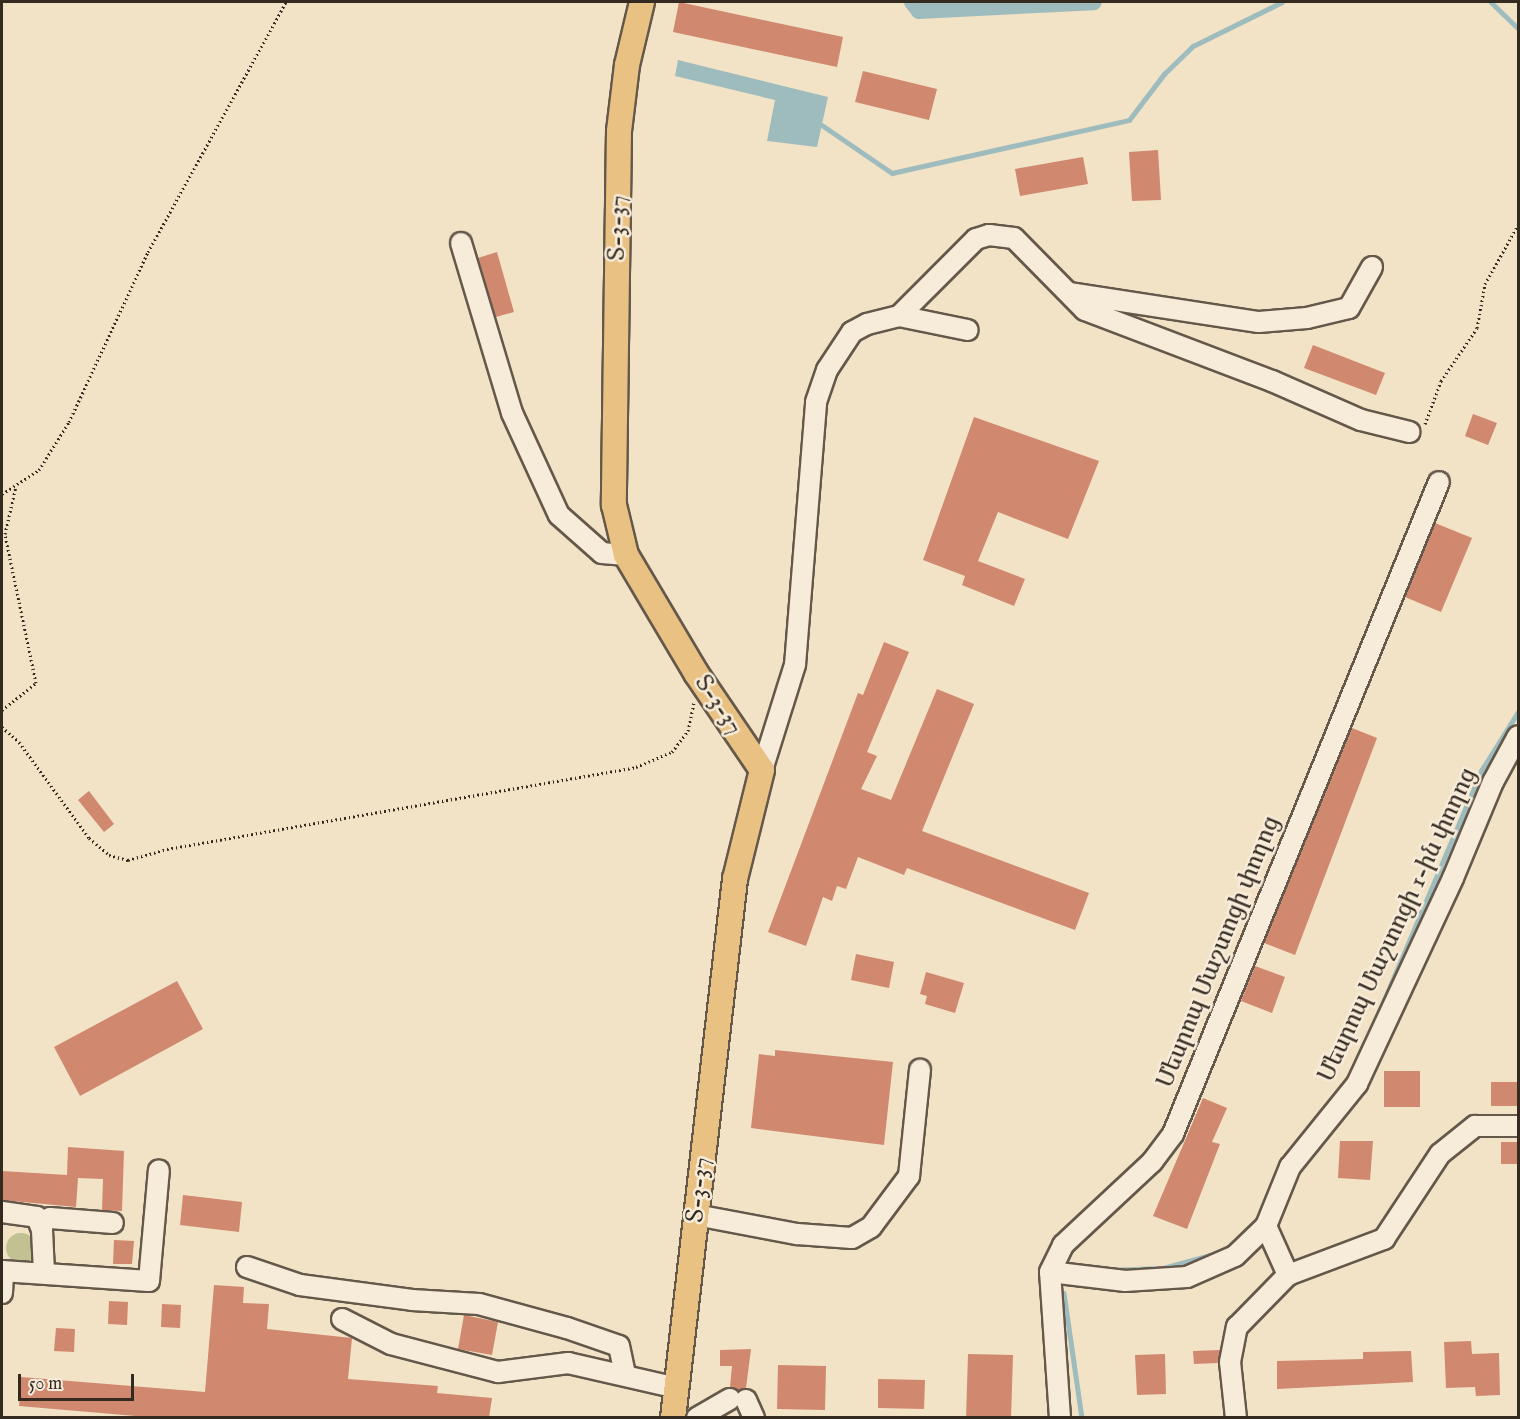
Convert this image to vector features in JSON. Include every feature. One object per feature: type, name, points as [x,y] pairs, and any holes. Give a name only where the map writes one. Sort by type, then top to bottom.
[{"type":"main road","name":"Տ-3-37","points":[[642,2],[627,65],[619,130],[614,505],[626,555],[696,673],[762,770],[735,879],[674,1418]]},
{"type":"street","points":[[762,770],[795,665],[816,402],[827,370],[852,332],[899,316],[976,239],[989,235],[1014,238],[1085,310],[1272,381],[1361,420],[1410,432]]},
{"type":"street","points":[[461,243],[512,413],[559,514],[602,553],[626,555]]},
{"type":"street","points":[[1069,292],[1259,322],[1307,318],[1349,308],[1372,267]]},
{"type":"street","points":[[899,316],[968,330]]},
{"type":"street","name":"Մեսրոպ Մաշտոցի փողոց","points":[[1060,1418],[1050,1272],[1063,1245],[1152,1162],[1173,1134],[1439,482]]},
{"type":"street","name":"Մեսրոպ Մաշտոցի 1-ին փողոց","points":[[1266,1226],[1290,1167],[1357,1084],[1454,878],[1493,782],[1518,736]]},
{"type":"street","points":[[696,1215],[797,1234],[852,1238],[871,1227],[909,1176],[920,1070]]},
{"type":"street","points":[[1236,1418],[1230,1362],[1237,1327],[1288,1275],[1384,1239],[1440,1154],[1475,1125],[1518,1126]]},
{"type":"street","points":[[2,1293],[2,1271],[44,1272],[149,1281],[159,1170]]},
{"type":"street","points":[[2,1212],[32,1215],[41,1223],[44,1272]]},
{"type":"street","points":[[41,1223],[50,1218],[113,1223]]},
{"type":"street","points":[[1050,1272],[1125,1281],[1187,1277],[1235,1256],[1266,1226],[1288,1275]]},
{"type":"street","points":[[247,1267],[300,1285],[412,1300],[479,1304],[556,1325],[619,1346],[625,1375]]},
{"type":"street","points":[[342,1319],[392,1344],[498,1372],[568,1363],[677,1388]]},
{"type":"street","points":[[697,1418],[743,1405]]},
{"type":"path","points":[[2,494],[39,470],[69,422],[148,252],[286,2]]},
{"type":"path","points":[[1410,432],[1427,423],[1441,381],[1477,328],[1485,284],[1518,225]]},
{"type":"path","points":[[2,710],[36,683],[5,534],[17,484]]},
{"type":"path","points":[[2,727],[19,742],[89,838],[109,855],[128,861],[167,849],[636,767],[672,752],[688,731],[696,673]]},
{"type":"green space","points":[[21,1233],[27,1234],[35,1242],[35,1254],[27,1262],[21,1263],[15,1262],[7,1254],[6,1248],[7,1242],[15,1234]]},
{"type":"water","points":[[678,60],[828,97],[817,147],[767,141],[775,100],[675,76]]},
{"type":"building","points":[[679,2],[843,37],[837,67],[673,32]]},
{"type":"building","points":[[863,71],[937,89],[929,120],[855,102]]},
{"type":"building","points":[[1158,150],[1161,200],[1132,201],[1129,152]]},
{"type":"building","points":[[1083,157],[1088,184],[1020,196],[1015,169]]},
{"type":"building","points":[[497,252],[514,312],[496,317],[478,258]]},
{"type":"building","points":[[1313,345],[1385,373],[1376,395],[1304,368]]},
{"type":"building","points":[[1473,414],[1497,423],[1488,445],[1465,436]]},
{"type":"building","points":[[974,417],[1099,461],[1068,539],[998,512],[978,561],[1025,579],[1014,606],[962,585],[965,576],[923,560]]},
{"type":"building","points":[[1435,523],[1472,538],[1441,612],[1405,597]]},
{"type":"building","points":[[884,642],[909,652],[867,752],[877,756],[861,789],[891,800],[937,689],[974,704],[922,831],[1089,893],[1075,930],[907,868],[904,875],[858,857],[846,889],[837,886],[832,901],[823,897],[806,946],[768,932],[858,693],[863,695]]},
{"type":"building","points":[[1352,728],[1377,738],[1295,955],[1264,943]]},
{"type":"building","points":[[89,791],[114,824],[104,832],[78,800]]},
{"type":"building","points":[[856,954],[894,962],[889,988],[851,980]]},
{"type":"building","points":[[1255,966],[1285,977],[1272,1013],[1241,1001]]},
{"type":"building","points":[[926,972],[964,983],[955,1013],[925,1004],[927,996],[920,994]]},
{"type":"building","points":[[177,981],[203,1029],[80,1096],[54,1047]]},
{"type":"building","points":[[775,1050],[893,1062],[884,1145],[751,1128],[759,1054],[775,1056]]},
{"type":"building","points":[[1384,1071],[1420,1071],[1420,1107],[1384,1107]]},
{"type":"building","points":[[1491,1082],[1518,1082],[1518,1106],[1491,1106]]},
{"type":"building","points":[[1203,1098],[1227,1108],[1212,1142],[1220,1144],[1187,1229],[1153,1216]]},
{"type":"building","points":[[1340,1141],[1373,1141],[1370,1180],[1338,1178]]},
{"type":"building","points":[[1501,1142],[1518,1142],[1518,1164],[1501,1164]]},
{"type":"building","points":[[68,1147],[124,1151],[122,1211],[102,1210],[103,1179],[78,1178],[76,1207],[2,1200],[2,1171],[67,1175]]},
{"type":"building","points":[[183,1195],[242,1202],[239,1232],[180,1225]]},
{"type":"building","points":[[114,1240],[134,1241],[132,1264],[113,1264]]},
{"type":"building","points":[[214,1285],[244,1287],[243,1303],[269,1304],[267,1329],[352,1338],[348,1379],[438,1386],[437,1393],[492,1398],[489,1418],[159,1418],[19,1406],[21,1377],[205,1392]]},
{"type":"building","points":[[109,1301],[128,1302],[127,1325],[108,1324]]},
{"type":"building","points":[[162,1304],[181,1305],[180,1328],[161,1327]]},
{"type":"building","points":[[464,1315],[498,1322],[492,1355],[458,1349]]},
{"type":"building","points":[[56,1328],[75,1329],[74,1352],[54,1351]]},
{"type":"building","points":[[1471,1341],[1472,1354],[1499,1353],[1500,1395],[1476,1396],[1475,1387],[1446,1388],[1444,1342]]},
{"type":"building","points":[[751,1349],[746,1388],[739,1391],[730,1387],[732,1366],[720,1366],[720,1350]]},
{"type":"building","points":[[1220,1350],[1218,1363],[1194,1364],[1193,1351]]},
{"type":"building","points":[[1411,1351],[1413,1382],[1277,1389],[1277,1361],[1363,1359],[1363,1352]]},
{"type":"building","points":[[968,1354],[1013,1355],[1011,1418],[966,1418]]},
{"type":"building","points":[[1165,1354],[1166,1394],[1137,1395],[1135,1355]]},
{"type":"building","points":[[778,1365],[826,1366],[825,1410],[777,1409]]},
{"type":"building","points":[[878,1379],[925,1380],[924,1409],[878,1408]]},
{"type":"waterway","points":[[912,2],[919,11],[1094,2]]},
{"type":"waterway","points":[[822,125],[892,173],[1129,120],[1164,74],[1193,46],[1282,2]]},
{"type":"waterway","points":[[1491,2],[1518,28]]},
{"type":"waterway","points":[[1370,1033],[1481,771],[1518,712]]},
{"type":"waterway","points":[[1105,1270],[1163,1268],[1225,1251],[1235,1242]]},
{"type":"waterway","points":[[1064,1293],[1082,1418]]}]
